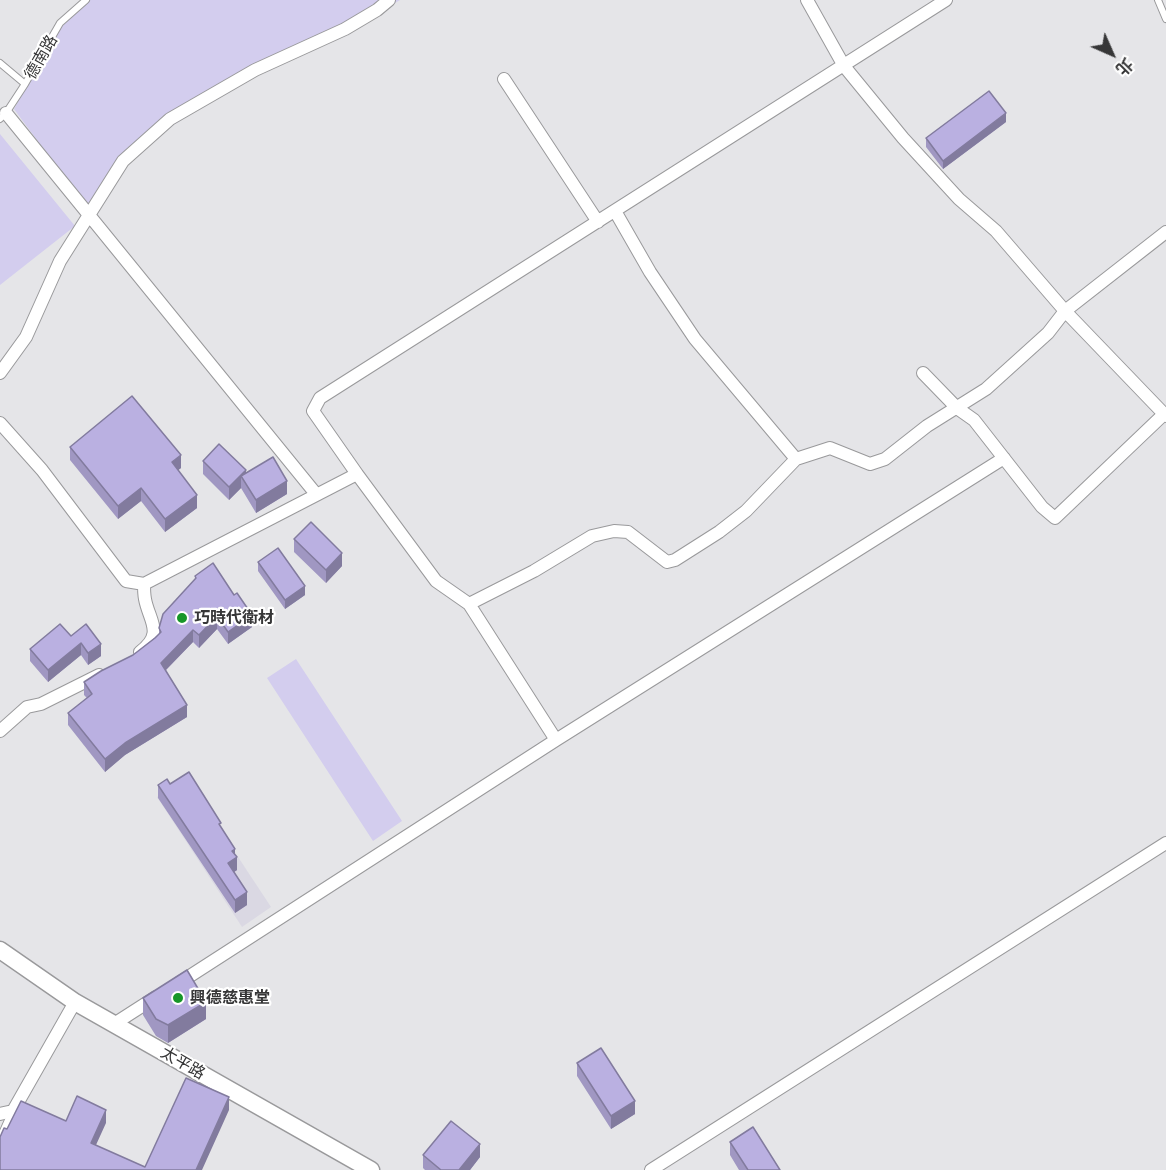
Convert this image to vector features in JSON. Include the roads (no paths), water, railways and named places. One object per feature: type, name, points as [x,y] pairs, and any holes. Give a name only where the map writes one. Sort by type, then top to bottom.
[{"type":"street","points":[[0,373],[26,338],[60,261],[123,161],[170,119],[255,69],[345,29],[389,0]]},
{"type":"street","points":[[807,0],[844,66],[919,155],[959,199],[996,231],[1065,311],[1165,415],[1055,518],[1042,507],[974,420],[957,408],[923,373]]},
{"type":"street","points":[[556,741],[469,604],[436,581],[357,474],[314,411],[320,398],[946,0]]},
{"type":"street","points":[[504,79],[599,221]]},
{"type":"street","points":[[3,116],[89,215],[316,494]]},
{"type":"street","points":[[615,211],[650,272],[695,339],[796,459]]},
{"type":"street","points":[[469,604],[534,571],[592,536],[614,531],[628,532],[667,562],[675,560],[709,539],[746,511],[796,459],[830,448],[870,464],[885,459],[927,426],[986,389],[1048,333],[1065,311],[1166,232]]},
{"type":"street","points":[[0,423],[42,470],[126,581],[144,584],[357,474]]},
{"type":"street","points":[[114,1024],[1004,458]]},
{"type":"street","points":[[129,660],[150,644],[155,624],[145,599],[144,584]]},
{"type":"street","points":[[2,725],[27,707],[41,704],[109,670]]},
{"type":"street","points":[[651,1170],[1166,843]]},
{"type":"street","name":"太平路","points":[[2,954],[75,1002],[371,1170]]},
{"type":"street","points":[[6,1112],[75,1002]]},
{"type":"lane","name":"德南路","points":[[3,116],[25,84],[60,23],[86,0]]},
{"type":"lane","points":[[1158,0],[1166,19]]},
{"type":"lane","points":[[0,63],[25,84]]},
{"type":"lane","points":[[0,1138],[6,1112]]},
{"type":"place","name":"巧時代衛材","points":[[182,618]]},
{"type":"place","name":"興德慈惠堂","points":[[178,998]]}]
